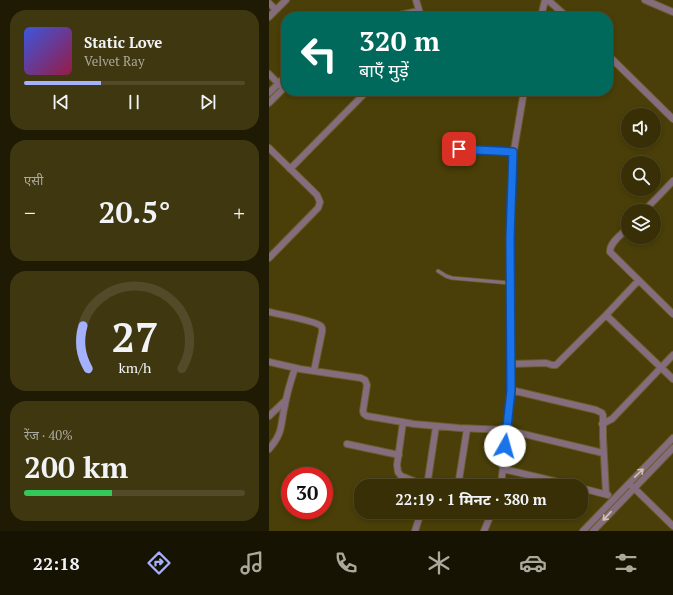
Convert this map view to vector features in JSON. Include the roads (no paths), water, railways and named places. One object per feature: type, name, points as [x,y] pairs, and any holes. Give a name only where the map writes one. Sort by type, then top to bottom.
[{"type":"street","points":[[269,17],[286,0]]},
{"type":"street","points":[[416,0],[419,12]]},
{"type":"street","points":[[542,12],[545,0]]},
{"type":"street","points":[[548,0],[561,12]]},
{"type":"street","points":[[645,0],[673,12]]},
{"type":"street","points":[[269,3],[276,10]]},
{"type":"street","points":[[613,60],[673,119]]},
{"type":"street","points":[[269,74],[279,83],[269,93]]},
{"type":"street","points":[[269,103],[281,91]]},
{"type":"street","points":[[290,169],[361,96]]},
{"type":"street","points":[[502,479],[511,390],[512,364],[510,238],[513,152],[523,96]]},
{"type":"street","points":[[269,148],[317,196],[321,202],[318,208],[269,258]]},
{"type":"street","points":[[652,204],[672,185]]},
{"type":"street","points":[[621,235],[611,244],[609,249],[611,254],[673,314]]},
{"type":"street","points":[[512,364],[547,363],[556,365],[638,281]]},
{"type":"street","points":[[269,312],[312,322],[321,327],[322,329],[314,371]]},
{"type":"street","points":[[606,315],[673,379]]},
{"type":"street","points":[[602,424],[612,419],[673,356]]},
{"type":"street","points":[[269,362],[295,368],[361,378],[365,380],[367,385],[363,409],[364,414],[367,416],[436,426],[467,429],[507,430],[603,453]]},
{"type":"street","points":[[269,449],[277,440],[280,432],[286,400],[295,368]]},
{"type":"street","points":[[511,390],[600,411],[602,413],[606,494]]},
{"type":"street","points":[[269,416],[286,400]]},
{"type":"street","points":[[403,422],[397,469],[399,474],[411,479]]},
{"type":"street","points":[[428,479],[436,426]]},
{"type":"street","points":[[459,479],[467,429]]},
{"type":"street","points":[[583,531],[673,438]]},
{"type":"street","points":[[347,444],[399,455]]},
{"type":"street","points":[[593,531],[673,448]]},
{"type":"street","points":[[503,469],[545,479]]},
{"type":"street","points":[[629,483],[673,526]]},
{"type":"street","points":[[588,490],[615,497]]},
{"type":"street","points":[[415,531],[419,519]]},
{"type":"street","points":[[484,531],[489,519]]},
{"type":"lane","points":[[459,149],[513,152]]},
{"type":"lane","points":[[437,271],[452,278],[510,283]]}]
